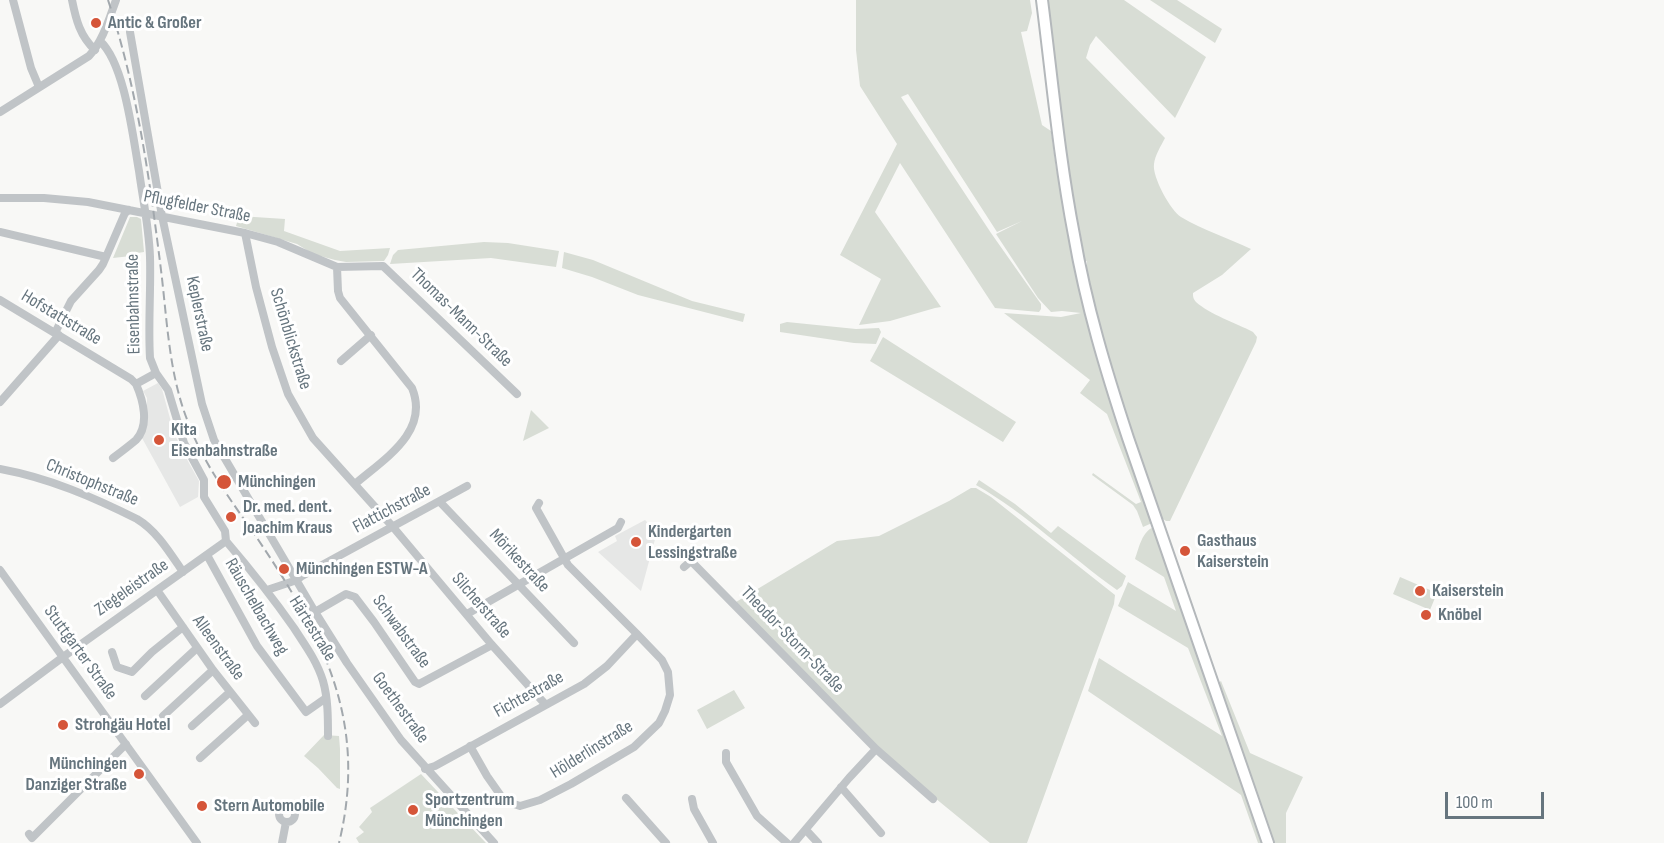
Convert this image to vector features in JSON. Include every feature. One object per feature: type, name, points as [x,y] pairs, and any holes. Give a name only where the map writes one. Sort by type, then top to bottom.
[{"type":"main road","points":[[1042,0],[1073,235],[1096,337],[1124,427],[1268,843]]},
{"type":"street","points":[[13,0],[31,68],[39,87]]},
{"type":"street","name":"Eisenbahnstraße","points":[[72,0],[81,34],[88,43],[105,46],[125,94],[150,256],[150,358],[156,373],[168,390],[184,443],[204,480],[204,497],[225,531],[226,540],[236,553]]},
{"type":"street","points":[[0,112],[89,56],[97,45],[116,0]]},
{"type":"street","name":"Keplerstraße","points":[[130,32],[162,216],[198,386],[214,440],[297,580]]},
{"type":"street","name":"Pflugfelder Straße","points":[[0,198],[62,199],[129,210],[245,233],[278,242],[337,267],[383,266]]},
{"type":"street","points":[[0,402],[57,334],[71,301],[99,270],[125,213],[129,210]]},
{"type":"street","points":[[0,232],[106,257]]},
{"type":"street","name":"Schönblickstraße","points":[[245,233],[256,288],[288,394],[313,438],[393,528]]},
{"type":"street","name":"Thomas-Mann-Straße","points":[[383,266],[517,394]]},
{"type":"street","points":[[337,267],[339,296],[412,388],[415,396],[415,417],[411,429],[399,447],[355,484]]},
{"type":"street","name":"Hofstattstraße","points":[[0,300],[136,384]]},
{"type":"street","points":[[341,361],[371,335]]},
{"type":"street","points":[[113,458],[138,438],[143,428],[143,400],[136,384],[156,373]]},
{"type":"street","name":"Christophstraße","points":[[0,469],[80,492],[137,519],[153,532],[183,572]]},
{"type":"street","name":"Flattichstraße","points":[[267,590],[297,580],[467,486]]},
{"type":"street","name":"Mörikestraße","points":[[440,502],[574,643]]},
{"type":"street","name":"Hölderlinstraße","points":[[470,746],[501,796],[520,806],[540,800],[571,784],[634,747],[659,723],[670,695],[668,672],[662,660],[568,565],[537,508],[539,503]]},
{"type":"street","points":[[467,614],[618,528],[621,522]]},
{"type":"street","name":"Silcherstraße","points":[[393,528],[545,704]]},
{"type":"street","name":"Ziegeleistraße","points":[[0,704],[226,540]]},
{"type":"street","name":"Härtestraße","points":[[236,553],[267,590],[307,648],[322,678],[326,698],[328,736]]},
{"type":"street","name":"Räuschelbachweg","points":[[207,555],[257,646],[306,712],[326,698]]},
{"type":"street","name":"Theodor-Storm-Straße","points":[[684,567],[691,561],[876,749]]},
{"type":"street","name":"Stuttgarter Straße","points":[[0,570],[197,843]]},
{"type":"street","name":"Goethestraße","points":[[297,580],[347,663],[401,740],[494,843]]},
{"type":"street","name":"Alleenstraße","points":[[157,590],[213,670],[255,723]]},
{"type":"street","name":"Schwabstraße","points":[[315,612],[346,594],[355,597],[415,682],[419,684],[492,645]]},
{"type":"street","points":[[112,652],[117,667],[132,672],[183,627]]},
{"type":"street","name":"Fichtestraße","points":[[426,769],[584,684],[607,666],[637,634]]},
{"type":"street","points":[[145,696],[197,648]]},
{"type":"street","points":[[163,716],[213,670]]},
{"type":"street","points":[[192,726],[230,692]]},
{"type":"street","points":[[200,758],[248,715]]},
{"type":"street","points":[[29,834],[32,838],[126,744]]},
{"type":"street","points":[[794,843],[876,749],[933,799]]},
{"type":"street","points":[[726,753],[726,762],[757,816],[787,843]]},
{"type":"street","points":[[841,787],[881,833]]},
{"type":"street","points":[[626,798],[666,843]]},
{"type":"street","points":[[692,799],[694,810],[712,843]]},
{"type":"street","points":[[282,843],[286,822]]},
{"type":"street","points":[[806,830],[818,843]]},
{"type":"shaded area","points":[[856,0],[1030,0],[1032,13],[1027,31],[1021,32],[1042,125],[1051,131],[1056,168],[1085,314],[1126,448],[1152,523],[1143,527],[1133,505],[1092,475],[1093,473],[1136,504],[1141,502],[1107,414],[1080,393],[1090,380],[1004,313],[1061,317],[1081,313],[1051,312],[1038,298],[996,234],[1022,221],[997,232],[908,94],[901,97],[1041,304],[1041,309],[1039,312],[995,308],[900,163],[875,212],[941,307],[890,321],[859,325],[881,279],[840,255],[897,144],[860,86],[856,50]]},
{"type":"shaded area","points":[[1046,0],[1124,0],[1206,57],[1175,118],[1096,36],[1086,58],[1165,138],[1156,157],[1154,170],[1163,193],[1177,214],[1198,226],[1251,249],[1222,275],[1193,293],[1194,299],[1201,306],[1253,332],[1257,337],[1170,521],[1160,517],[1108,363],[1085,272],[1087,261],[1082,260]]},
{"type":"shaded area","points":[[1150,0],[1177,0],[1222,29],[1215,43]]},
{"type":"shaded area","points":[[239,216],[285,219],[284,231],[340,251],[390,248],[384,261],[335,260],[313,254],[297,244],[236,226]]},
{"type":"shaded area","points":[[130,217],[141,219],[144,252],[113,258]]},
{"type":"shaded area","points":[[484,242],[508,243],[559,251],[556,267],[491,258],[390,264],[393,255],[398,250]]},
{"type":"shaded area","points":[[564,252],[593,260],[692,301],[745,314],[743,322],[638,295],[562,268]]},
{"type":"shaded area","points":[[787,322],[856,329],[879,328],[881,332],[876,344],[854,343],[780,332],[780,324]]},
{"type":"shaded area","points":[[883,337],[1016,422],[1003,442],[870,361]]},
{"type":"shaded area","points":[[158,383],[162,389],[174,433],[199,481],[198,497],[180,507],[142,438],[147,422],[147,398],[143,391]]},
{"type":"shaded area","points":[[531,410],[549,428],[523,441]]},
{"type":"shaded area","points":[[979,480],[1015,504],[1051,533],[1058,526],[1126,576],[1122,586],[1117,590],[1099,577],[1013,509],[976,485]]},
{"type":"shaded area","points":[[971,488],[976,488],[991,497],[1115,595],[1114,604],[1027,843],[990,843],[935,798],[876,746],[736,602],[837,541],[879,536]]},
{"type":"shaded area","points":[[645,520],[657,532],[641,591],[598,552],[617,541],[615,536]]},
{"type":"shaded area","points":[[1154,527],[1263,843],[1258,843],[1241,795],[1088,691],[1099,658],[1222,736],[1188,648],[1118,606],[1128,582],[1176,611],[1164,577],[1135,559],[1144,536]]},
{"type":"shaded area","points":[[1400,577],[1437,593],[1430,610],[1393,594]]},
{"type":"shaded area","points":[[1221,681],[1250,753],[1303,777],[1286,813],[1286,843],[1274,843],[1217,684]]},
{"type":"shaded area","points":[[734,690],[745,708],[707,729],[697,710]]},
{"type":"shaded area","points":[[324,735],[339,736],[340,789],[304,756]]},
{"type":"shaded area","name":"Sportzentrum Münchingen","points":[[421,774],[486,843],[359,843],[356,838],[364,832],[359,827],[372,812],[370,808]]},
{"type":"railway","points":[[108,0],[134,97],[146,163],[169,343],[181,403],[194,437],[209,466],[301,608],[319,644],[333,680],[343,718],[348,757],[347,799],[339,843]]},
{"type":"place","name":"Antic & Großer","points":[[96,23]]},
{"type":"place","name":"Kita Eisenbahnstraße","points":[[159,440]]},
{"type":"place","name":"Münchingen","points":[[224,482]]},
{"type":"place","name":"Dr. med. dent. Joachim Kraus","points":[[231,517]]},
{"type":"place","name":"Kindergarten Lessingstraße","points":[[636,542]]},
{"type":"place","name":"Gasthaus Kaiserstein","points":[[1185,551]]},
{"type":"place","name":"Münchingen ESTW-A","points":[[284,569]]},
{"type":"place","name":"Kaiserstein","points":[[1420,591]]},
{"type":"place","name":"Knöbel","points":[[1426,615]]},
{"type":"place","name":"Strohgäu Hotel","points":[[63,725]]},
{"type":"place","name":"Münchingen Danziger Straße","points":[[139,774]]},
{"type":"place","name":"Stern Automobile","points":[[202,806]]},
{"type":"place","name":"Sportzentrum Münchingen","points":[[413,810]]}]
